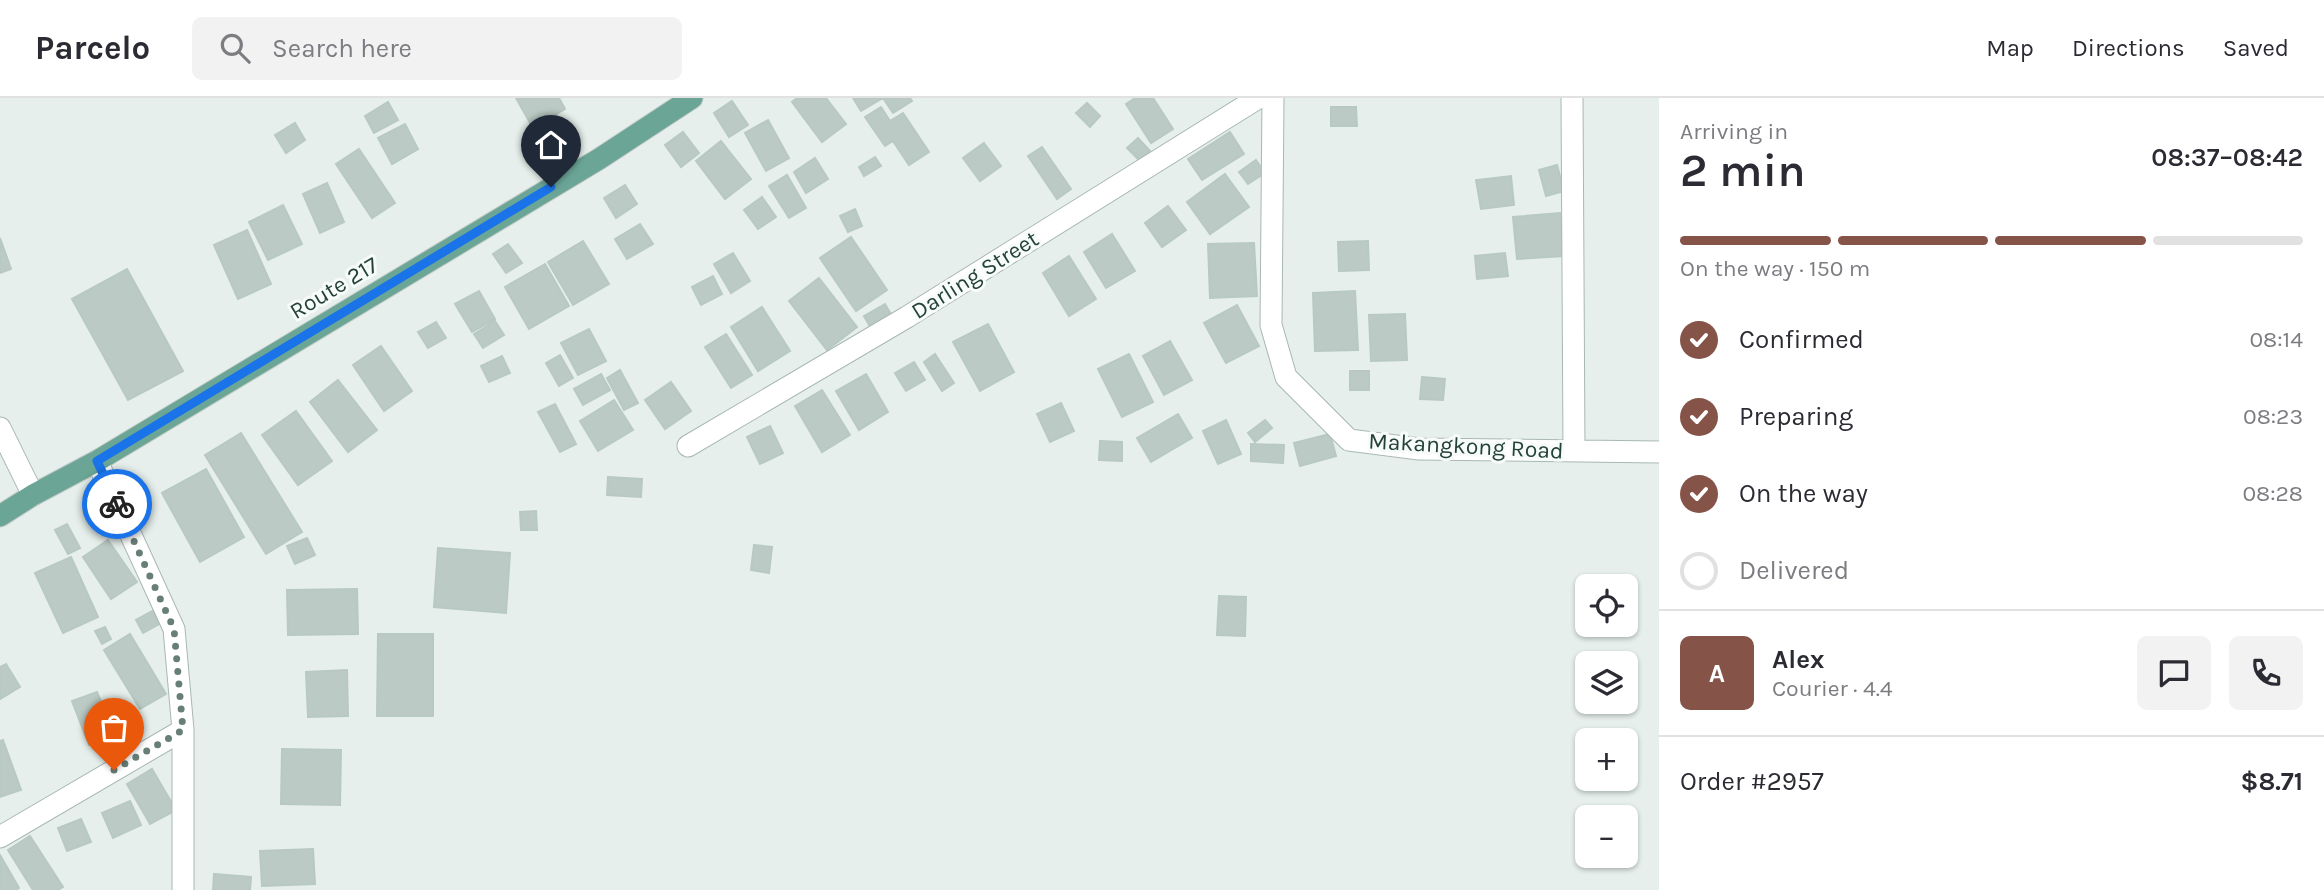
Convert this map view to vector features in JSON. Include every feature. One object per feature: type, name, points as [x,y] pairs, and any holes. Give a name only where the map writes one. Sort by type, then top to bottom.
[{"type":"main road","name":"Route 217","points":[[0,516],[97,461],[599,159],[692,98]]},
{"type":"street","name":"Darling Street","points":[[688,446],[907,317],[1258,98]]},
{"type":"street","name":"Makangkong Road","points":[[1273,98],[1271,325],[1286,377],[1349,440],[1419,449],[1659,452]]},
{"type":"street","points":[[1572,98],[1574,451]]},
{"type":"street","points":[[0,428],[33,495]]},
{"type":"street","points":[[97,461],[174,629],[183,730],[183,890]]},
{"type":"street","points":[[0,836],[183,730]]},
{"type":"building","points":[[516,98],[559,98],[565,109],[533,128]]},
{"type":"building","points":[[797,98],[826,98],[846,124],[822,142],[792,102]]},
{"type":"building","points":[[853,98],[883,98],[861,111]]},
{"type":"building","points":[[883,98],[910,98],[912,101],[893,113]]},
{"type":"building","points":[[1135,98],[1153,98],[1173,129],[1151,143],[1126,104]]},
{"type":"building","points":[[732,101],[748,125],[729,137],[714,113]]},
{"type":"building","points":[[388,102],[398,120],[374,133],[365,116]]},
{"type":"building","points":[[1087,103],[1100,116],[1090,127],[1076,113]]},
{"type":"building","points":[[881,107],[890,121],[903,113],[929,152],[909,165],[893,141],[885,146],[865,117]]},
{"type":"building","points":[[1331,107],[1356,107],[1357,126],[1331,126]]},
{"type":"building","points":[[768,120],[789,158],[766,171],[745,133]]},
{"type":"building","points":[[295,123],[305,140],[286,153],[275,135]]},
{"type":"building","points":[[405,124],[418,149],[392,164],[378,138]]},
{"type":"building","points":[[683,132],[699,153],[681,167],[665,145]]},
{"type":"building","points":[[1230,132],[1244,154],[1202,180],[1188,159]]},
{"type":"building","points":[[1138,138],[1150,151],[1140,161],[1127,148]]},
{"type":"building","points":[[721,141],[751,179],[725,199],[696,161]]},
{"type":"building","points":[[984,143],[1001,166],[980,181],[963,158]]},
{"type":"building","points":[[1042,147],[1071,189],[1057,199],[1028,156]]},
{"type":"building","points":[[359,149],[395,203],[372,218],[336,164]]},
{"type":"building","points":[[875,157],[881,166],[864,176],[859,167]]},
{"type":"building","points":[[815,158],[828,179],[806,193],[794,172]]},
{"type":"building","points":[[1256,160],[1265,173],[1248,184],[1239,172]]},
{"type":"building","points":[[1557,165],[1564,191],[1546,196],[1539,170]]},
{"type":"building","points":[[1225,174],[1249,207],[1210,234],[1187,202]]},
{"type":"building","points":[[787,175],[806,208],[789,218],[769,186]]},
{"type":"building","points":[[1511,176],[1514,205],[1481,209],[1476,180]]},
{"type":"building","points":[[327,183],[344,222],[320,233],[303,194]]},
{"type":"building","points":[[625,185],[637,204],[616,218],[604,198]]},
{"type":"building","points":[[762,197],[776,217],[758,229],[744,210]]},
{"type":"building","points":[[283,205],[302,244],[268,260],[249,222]]},
{"type":"building","points":[[1168,206],[1186,230],[1162,247],[1145,223]]},
{"type":"building","points":[[855,209],[862,226],[848,232],[840,216]]},
{"type":"building","points":[[1560,213],[1564,256],[1517,259],[1513,217]]},
{"type":"building","points":[[640,224],[653,244],[627,259],[615,239]]},
{"type":"building","points":[[247,230],[271,284],[238,299],[214,245]]},
{"type":"building","points":[[1112,234],[1135,271],[1106,288],[1084,252]]},
{"type":"building","points":[[851,237],[887,290],[856,311],[820,258]]},
{"type":"building","points":[[0,238],[11,269],[0,273]]},
{"type":"building","points":[[583,241],[609,284],[573,305],[548,262]]},
{"type":"building","points":[[1368,241],[1369,270],[1339,271],[1338,242]]},
{"type":"building","points":[[1254,243],[1257,296],[1210,298],[1208,244]]},
{"type":"building","points":[[508,244],[522,263],[506,273],[493,254]]},
{"type":"building","points":[[733,253],[750,281],[731,293],[714,264]]},
{"type":"building","points":[[1505,253],[1508,276],[1477,279],[1475,256]]},
{"type":"building","points":[[1069,256],[1096,299],[1069,316],[1043,273]]},
{"type":"building","points":[[545,264],[569,306],[529,329],[505,287]]},
{"type":"building","points":[[127,269],[183,371],[128,400],[72,299]]},
{"type":"building","points":[[713,276],[722,294],[701,305],[692,287]]},
{"type":"building","points":[[819,278],[857,327],[827,350],[789,301]]},
{"type":"building","points":[[479,291],[495,319],[472,332],[455,304]]},
{"type":"building","points":[[1355,291],[1358,350],[1315,351],[1313,293]]},
{"type":"building","points":[[885,304],[893,318],[872,330],[864,316]]},
{"type":"building","points":[[1237,305],[1259,346],[1226,363],[1204,323]]},
{"type":"building","points":[[762,307],[790,351],[758,371],[731,327]]},
{"type":"building","points":[[1405,314],[1407,360],[1371,361],[1369,315]]},
{"type":"building","points":[[495,321],[504,335],[483,348],[474,334]]},
{"type":"building","points":[[436,322],[446,338],[428,348],[418,332]]},
{"type":"building","points":[[988,324],[1014,372],[980,391],[953,342]]},
{"type":"building","points":[[589,329],[606,361],[578,375],[561,343]]},
{"type":"building","points":[[726,334],[752,375],[731,388],[705,347]]},
{"type":"building","points":[[1170,341],[1192,380],[1164,395],[1143,356]]},
{"type":"building","points":[[381,346],[412,391],[384,411],[353,365]]},
{"type":"building","points":[[935,354],[954,383],[942,391],[924,362]]},
{"type":"building","points":[[1129,354],[1153,402],[1122,417],[1098,369]]},
{"type":"building","points":[[560,355],[573,378],[559,386],[546,363]]},
{"type":"building","points":[[502,356],[510,373],[489,382],[481,366]]},
{"type":"building","points":[[914,362],[925,380],[906,391],[895,373]]},
{"type":"building","points":[[620,370],[638,403],[624,410],[607,378]]},
{"type":"building","points":[[1350,371],[1369,371],[1369,390],[1350,390]]},
{"type":"building","points":[[601,374],[610,390],[583,405],[574,389]]},
{"type":"building","points":[[866,374],[888,412],[859,430],[836,391]]},
{"type":"building","points":[[1422,377],[1445,379],[1443,400],[1420,399]]},
{"type":"building","points":[[338,380],[377,430],[348,452],[310,402]]},
{"type":"building","points":[[671,382],[691,411],[665,429],[645,400]]},
{"type":"building","points":[[822,390],[850,435],[822,452],[795,406]]},
{"type":"building","points":[[614,400],[633,430],[598,451],[580,421]]},
{"type":"building","points":[[1061,403],[1074,431],[1050,442],[1037,414]]},
{"type":"building","points":[[555,404],[576,444],[560,452],[538,412]]},
{"type":"building","points":[[296,411],[332,461],[298,485],[262,435]]},
{"type":"building","points":[[1178,414],[1192,438],[1151,462],[1137,438]]},
{"type":"building","points":[[1226,420],[1241,454],[1218,464],[1203,431]]},
{"type":"building","points":[[1265,420],[1272,428],[1255,442],[1248,433]]},
{"type":"building","points":[[770,426],[783,453],[760,464],[747,437]]},
{"type":"building","points":[[241,433],[302,532],[266,554],[205,455]]},
{"type":"building","points":[[1330,434],[1336,456],[1300,466],[1294,443]]},
{"type":"building","points":[[1100,441],[1122,442],[1122,461],[1099,460]]},
{"type":"building","points":[[1251,444],[1284,445],[1283,463],[1251,461]]},
{"type":"building","points":[[206,469],[244,537],[200,562],[162,493]]},
{"type":"building","points":[[608,477],[642,479],[641,497],[607,495]]},
{"type":"building","points":[[536,511],[537,530],[521,530],[520,512]]},
{"type":"building","points":[[67,524],[80,548],[68,554],[55,530]]},
{"type":"building","points":[[307,538],[315,555],[295,564],[287,546]]},
{"type":"building","points":[[108,540],[137,582],[111,599],[83,557]]},
{"type":"building","points":[[754,545],[772,547],[769,573],[751,570]]},
{"type":"building","points":[[438,548],[510,553],[506,613],[434,607]]},
{"type":"building","points":[[71,557],[98,617],[63,633],[35,573]]},
{"type":"building","points":[[357,589],[358,634],[288,635],[287,590]]},
{"type":"building","points":[[1219,596],[1246,597],[1245,636],[1217,635]]},
{"type":"building","points":[[154,610],[161,623],[143,633],[136,620]]},
{"type":"building","points":[[105,627],[111,639],[102,644],[95,631]]},
{"type":"building","points":[[130,634],[166,694],[140,709],[104,650]]},
{"type":"building","points":[[378,634],[433,634],[433,716],[377,716]]},
{"type":"building","points":[[6,664],[20,687],[0,699],[0,667]]},
{"type":"building","points":[[347,670],[348,716],[308,717],[306,672]]},
{"type":"building","points":[[97,692],[114,734],[89,745],[72,701]]},
{"type":"building","points":[[3,740],[21,790],[0,797],[0,741]]},
{"type":"building","points":[[282,749],[341,750],[340,805],[281,804]]},
{"type":"building","points":[[152,769],[176,810],[150,824],[127,784]]},
{"type":"building","points":[[130,801],[141,825],[113,838],[102,813]]},
{"type":"building","points":[[81,819],[91,842],[67,851],[58,828]]},
{"type":"building","points":[[30,836],[63,887],[58,890],[33,890],[8,850]]},
{"type":"building","points":[[313,849],[315,884],[262,886],[260,851]]},
{"type":"building","points":[[0,855],[19,888],[16,890],[0,890]]},
{"type":"building","points":[[214,874],[251,877],[250,890],[213,890]]},
{"type":"way so far","points":[[114,770],[183,730],[174,629],[117,504]]},
{"type":"route","points":[[117,504],[97,461],[551,187]]}]
